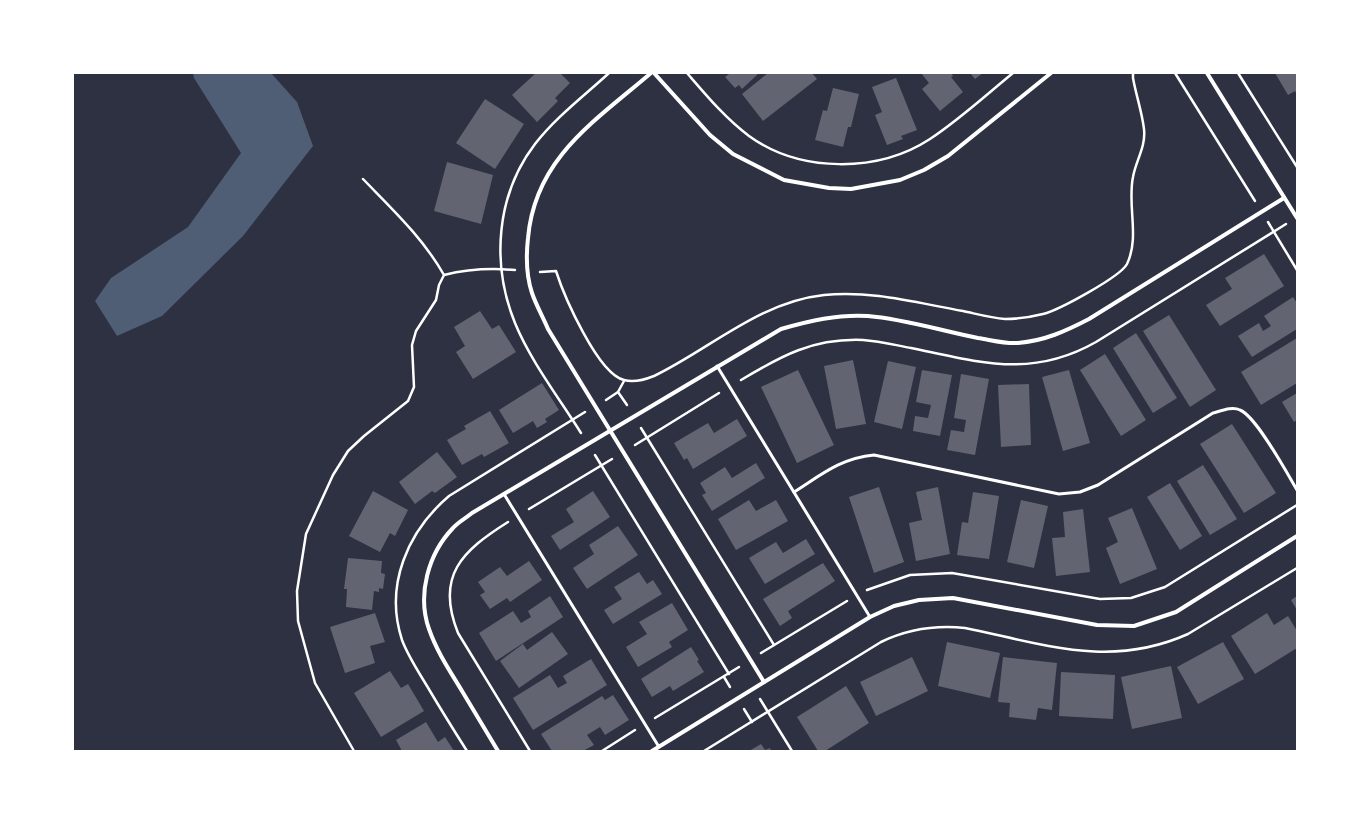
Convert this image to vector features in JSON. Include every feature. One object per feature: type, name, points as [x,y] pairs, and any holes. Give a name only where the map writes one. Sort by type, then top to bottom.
[{"type":"street","points":[[764,682],[548,329],[532,292],[527,271],[529,226],[534,204],[542,183],[556,160],[588,126],[652,73],[710,135],[733,154],[784,180],[829,188],[851,189],[900,180],[924,170],[948,156],[1051,73]]},
{"type":"street","points":[[1207,73],[1297,218]]},
{"type":"street","points":[[498,751],[439,653],[428,628],[424,601],[426,578],[431,559],[453,527],[504,494],[781,329],[813,320],[841,316],[868,316],[900,321],[991,340],[1016,343],[1044,339],[1066,331],[1089,319],[1284,198]]},
{"type":"street","points":[[652,751],[870,617],[894,606],[919,600],[953,598],[1097,625],[1134,626],[1176,612],[1297,536]]},
{"type":"lane","points":[[717,366],[870,617]]},
{"type":"lane","points":[[794,492],[840,463],[857,456],[874,455],[1059,494],[1080,492],[1098,485],[1214,414],[1226,409],[1240,409],[1252,418],[1297,490]]},
{"type":"lane","points":[[504,494],[659,747]]},
{"type":"path","points":[[688,73],[730,119],[750,136],[781,153],[817,162],[836,164],[874,161],[912,149],[942,131],[1013,73]]},
{"type":"path","points":[[354,751],[315,683],[298,621],[297,591],[306,534],[333,475],[348,451],[364,436],[408,401],[414,387],[412,346],[416,331],[436,300],[439,285],[444,275],[462,270],[481,269],[543,272],[556,271],[573,312],[604,367],[613,375],[624,380],[640,381],[654,376],[770,309],[799,299],[824,295],[863,294],[885,296],[1004,319],[1043,314],[1062,306],[1116,274],[1126,265],[1131,253],[1132,177],[1144,146],[1144,130],[1133,73]]},
{"type":"path","points":[[1175,73],[1297,270]]},
{"type":"path","points":[[1238,73],[1297,166]]},
{"type":"path","points":[[363,179],[418,236],[431,252],[444,275]]},
{"type":"path","points":[[530,751],[458,633],[452,618],[450,603],[454,575],[470,548],[482,539],[729,387],[772,361],[794,350],[846,341],[880,342],[983,363],[1006,365],[1034,364],[1056,359],[1080,351],[1096,342],[1297,218]]},
{"type":"path","points":[[467,751],[415,667],[402,640],[397,619],[397,597],[399,574],[406,550],[417,530],[433,510],[449,496],[618,392],[624,380]]},
{"type":"path","points":[[618,392],[774,645]]},
{"type":"path","points":[[704,751],[881,642],[911,631],[929,627],[954,626],[1078,651],[1102,653],[1141,650],[1172,642],[1188,634],[1297,568]]},
{"type":"path","points":[[753,689],[792,751]]},
{"type":"water","points":[[193,73],[271,73],[297,102],[313,146],[243,236],[162,316],[117,336],[95,301],[111,278],[188,227],[241,153],[194,78]]},
{"type":"building","points":[[536,73],[560,73],[570,83],[555,98],[558,101],[537,122],[512,95]]},
{"type":"building","points":[[728,73],[759,73],[742,89],[739,85],[735,88],[725,77],[729,74]]},
{"type":"building","points":[[768,73],[812,73],[817,79],[763,121],[742,94]]},
{"type":"building","points":[[921,73],[951,73],[953,76],[951,77],[963,92],[940,111],[922,89],[929,83]]},
{"type":"building","points":[[970,73],[983,73],[975,79]]},
{"type":"building","points":[[1275,73],[1297,73],[1297,95],[1295,91],[1288,95]]},
{"type":"building","points":[[896,78],[917,130],[901,136],[903,139],[887,145],[875,115],[882,112],[872,87]]},
{"type":"building","points":[[833,88],[859,94],[851,127],[848,127],[843,147],[815,140],[823,110],[827,111]]},
{"type":"building","points":[[485,99],[524,124],[495,169],[456,143]]},
{"type":"building","points":[[447,162],[493,175],[481,224],[434,211]]},
{"type":"building","points":[[1264,254],[1284,286],[1220,326],[1206,305],[1232,289],[1225,278]]},
{"type":"building","points":[[1293,297],[1297,303],[1297,329],[1252,357],[1238,336],[1259,323],[1263,331],[1271,326],[1264,316]]},
{"type":"building","points":[[480,311],[492,329],[499,325],[516,352],[473,379],[456,352],[465,346],[454,327]]},
{"type":"building","points":[[1169,315],[1216,390],[1190,407],[1143,331]]},
{"type":"building","points":[[1136,333],[1177,398],[1153,413],[1113,348]]},
{"type":"building","points":[[1297,338],[1297,383],[1261,405],[1241,372]]},
{"type":"building","points":[[1105,354],[1146,420],[1121,436],[1080,370]]},
{"type":"building","points":[[853,360],[866,424],[836,429],[824,366]]},
{"type":"building","points":[[888,361],[916,367],[902,429],[874,422]]},
{"type":"building","points":[[798,370],[834,445],[797,463],[761,387]]},
{"type":"building","points":[[922,370],[952,375],[940,436],[913,431],[915,416],[928,418],[931,405],[916,402]]},
{"type":"building","points":[[1069,370],[1090,443],[1063,451],[1042,377]]},
{"type":"building","points":[[961,374],[989,379],[975,455],[947,450],[951,430],[964,432],[966,420],[954,418]]},
{"type":"building","points":[[542,383],[559,410],[545,419],[547,422],[537,428],[533,421],[513,433],[499,410]]},
{"type":"building","points":[[1029,384],[1031,445],[1001,447],[998,385]]},
{"type":"building","points":[[1297,393],[1297,420],[1294,422],[1282,402]]},
{"type":"building","points":[[490,411],[509,443],[484,457],[482,454],[462,465],[447,440],[466,429],[464,426]]},
{"type":"building","points":[[737,419],[747,436],[693,469],[687,458],[684,460],[674,443],[708,423],[714,433]]},
{"type":"building","points":[[1232,424],[1276,493],[1244,513],[1200,444]]},
{"type":"building","points":[[437,452],[457,477],[435,493],[432,491],[415,504],[399,482]]},
{"type":"building","points":[[756,463],[765,478],[712,511],[702,495],[706,493],[700,483],[725,467],[732,478]]},
{"type":"building","points":[[1203,465],[1237,519],[1210,535],[1177,481]]},
{"type":"building","points":[[1170,483],[1202,536],[1180,550],[1147,497]]},
{"type":"building","points":[[879,487],[904,562],[874,573],[849,497]]},
{"type":"building","points":[[938,487],[950,554],[916,561],[909,523],[922,520],[916,492]]},
{"type":"building","points":[[373,491],[408,510],[395,536],[390,533],[380,552],[349,536]]},
{"type":"building","points":[[593,491],[610,517],[560,550],[551,536],[574,522],[566,509]]},
{"type":"building","points":[[973,492],[999,496],[989,559],[957,555],[962,522],[968,523]]},
{"type":"building","points":[[749,500],[756,511],[776,500],[788,521],[736,550],[718,519]]},
{"type":"building","points":[[1021,500],[1048,506],[1034,568],[1007,562]]},
{"type":"building","points":[[1132,508],[1157,569],[1120,584],[1106,548],[1118,542],[1108,518]]},
{"type":"building","points":[[1083,509],[1090,572],[1056,576],[1052,538],[1065,537],[1063,512]]},
{"type":"building","points":[[618,526],[638,555],[587,589],[573,568],[594,554],[589,545]]},
{"type":"building","points":[[806,539],[815,554],[765,584],[749,558],[776,542],[783,553]]},
{"type":"building","points":[[348,558],[382,561],[381,573],[385,574],[383,589],[379,588],[379,592],[374,591],[372,610],[346,607],[347,589],[344,589]]},
{"type":"building","points":[[529,561],[542,580],[510,602],[507,598],[490,609],[480,595],[485,592],[478,582],[500,567],[507,576]]},
{"type":"building","points":[[823,563],[835,581],[788,611],[792,618],[780,626],[763,599]]},
{"type":"building","points":[[639,572],[647,584],[653,580],[662,594],[613,624],[604,610],[622,599],[614,587]]},
{"type":"building","points":[[550,596],[563,617],[496,661],[479,633],[513,611],[521,623],[531,617],[528,611]]},
{"type":"building","points":[[1297,596],[1297,610],[1291,600]]},
{"type":"building","points":[[672,603],[688,630],[669,642],[672,647],[638,667],[626,647],[647,634],[639,622]]},
{"type":"building","points":[[375,613],[385,642],[370,646],[375,663],[345,673],[330,627]]},
{"type":"building","points":[[1267,613],[1274,625],[1288,616],[1297,631],[1297,648],[1255,674],[1231,636]]},
{"type":"building","points":[[552,632],[568,654],[519,688],[500,661],[523,644],[527,650]]},
{"type":"building","points":[[947,642],[1000,653],[990,698],[938,686]]},
{"type":"building","points":[[1223,642],[1244,679],[1198,704],[1177,667]]},
{"type":"building","points":[[691,647],[704,672],[673,691],[670,686],[652,697],[641,679]]},
{"type":"building","points":[[912,657],[928,691],[876,716],[860,682]]},
{"type":"building","points":[[1003,657],[1057,663],[1052,710],[1038,708],[1036,720],[1009,717],[1010,703],[998,702]]},
{"type":"building","points":[[591,659],[607,685],[533,730],[513,698],[550,675],[558,688],[567,683],[563,676]]},
{"type":"building","points":[[1171,666],[1182,718],[1132,729],[1121,677]]},
{"type":"building","points":[[390,671],[401,688],[408,684],[424,711],[381,737],[354,693]]},
{"type":"building","points":[[1061,672],[1115,675],[1113,719],[1059,716]]},
{"type":"building","points":[[846,686],[869,723],[825,751],[818,751],[797,717]]},
{"type":"building","points":[[613,695],[629,720],[605,735],[600,727],[587,735],[594,745],[583,751],[552,751],[541,734],[602,696],[605,700]]},
{"type":"building","points":[[426,722],[438,742],[445,737],[454,751],[402,751],[396,740]]},
{"type":"building","points":[[761,744],[765,750],[770,748],[771,751],[749,751]]}]
